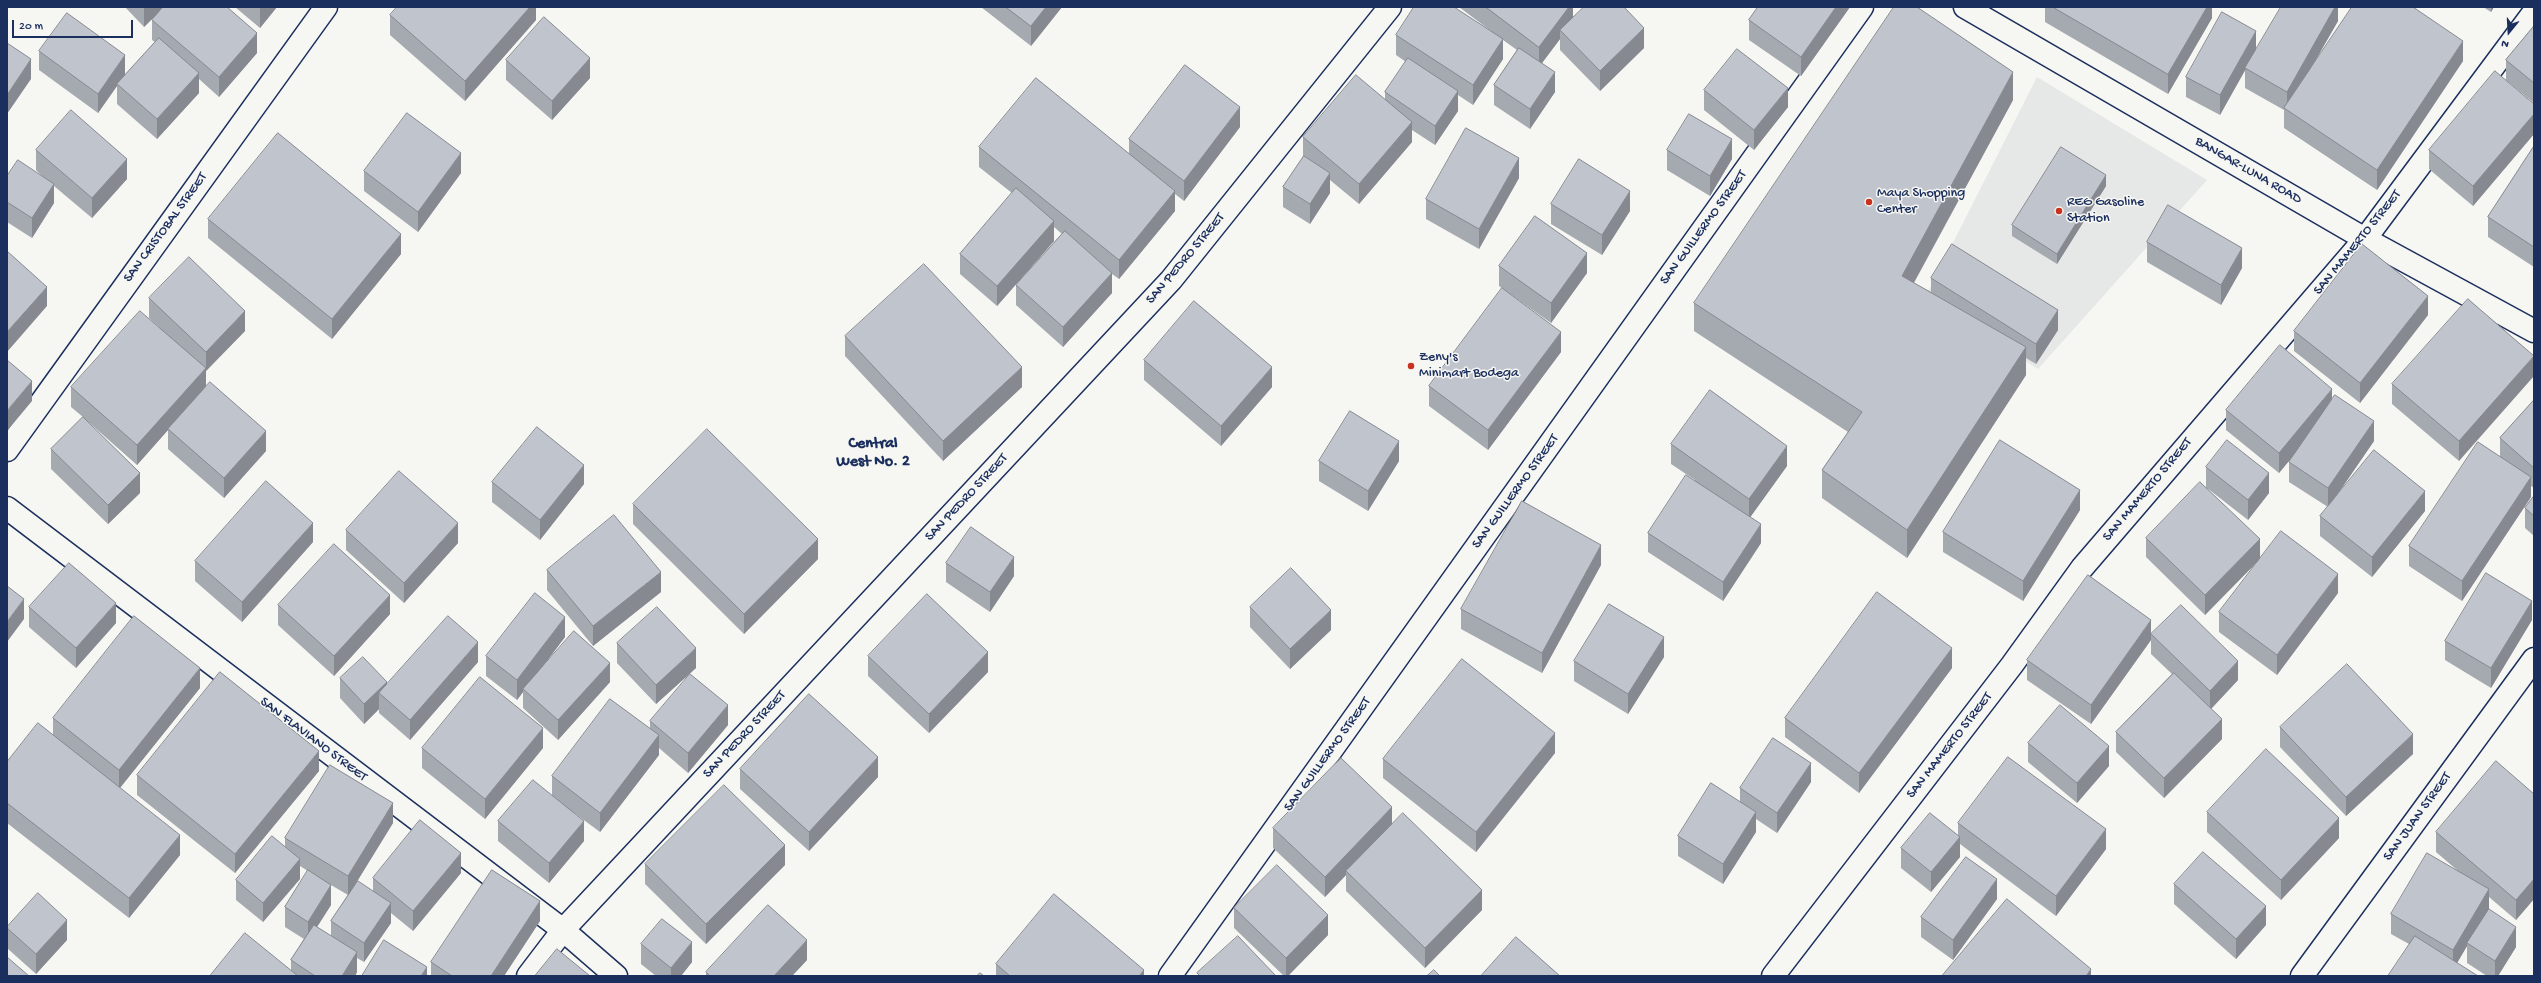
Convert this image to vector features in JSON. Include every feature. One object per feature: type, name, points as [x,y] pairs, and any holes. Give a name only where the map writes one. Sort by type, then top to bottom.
[{"type":"street","name":"SAN CRISTOBAL STREET","points":[[7,450],[326,7]]},
{"type":"street","name":"SAN PEDRO STREET","points":[[528,976],[563,930],[1171,280],[1390,7]]},
{"type":"street","name":"SAN GUILLERMO STREET","points":[[1170,976],[1862,7]]},
{"type":"street","name":"BANGAR-LUNA ROAD","points":[[1965,7],[2365,239],[2534,331]]},
{"type":"street","name":"SAN MAMERTO STREET","points":[[1773,976],[2012,665],[2082,568],[2365,239],[2534,12]]},
{"type":"street","name":"SAN FLAVIANO STREET","points":[[7,508],[563,930],[616,976]]},
{"type":"street","name":"SAN JUAN STREET","points":[[2302,976],[2534,659]]},
{"type":"shaded area","points":[[2037,77],[2207,180],[2038,369],[1925,298]]},
{"type":"building","points":[[163,7],[227,7],[257,33],[219,77],[152,20]]},
{"type":"building","points":[[397,7],[530,7],[465,81],[390,15]]},
{"type":"building","points":[[1006,7],[1046,7],[1031,26]]},
{"type":"building","points":[[1414,7],[1454,7],[1503,39],[1473,85],[1396,35]]},
{"type":"building","points":[[1486,7],[1569,7],[1539,47]]},
{"type":"building","points":[[1584,7],[1624,7],[1644,28],[1600,71],[1560,30]]},
{"type":"building","points":[[1758,7],[1836,7],[1801,57],[1749,20]]},
{"type":"building","name":"Maya Shopping Center","points":[[1894,7],[1917,7],[2013,72],[1902,276],[2026,347],[1907,530],[1822,470],[1862,412],[1694,303]]},
{"type":"building","points":[[2053,7],[2207,7],[2168,74]]},
{"type":"building","points":[[2281,7],[2335,7],[2287,92],[2245,68]]},
{"type":"building","points":[[2352,7],[2413,7],[2463,41],[2377,170],[2284,108]]},
{"type":"building","points":[[2222,12],[2256,31],[2220,95],[2186,77]]},
{"type":"building","points":[[67,13],[125,55],[98,94],[39,51]]},
{"type":"building","points":[[544,17],[590,58],[552,101],[506,60]]},
{"type":"building","points":[[2534,26],[2534,83],[2506,60]]},
{"type":"building","points":[[159,38],[199,73],[157,119],[117,84]]},
{"type":"building","points":[[7,43],[31,59],[7,95]]},
{"type":"building","points":[[1519,48],[1555,72],[1530,109],[1494,85]]},
{"type":"building","points":[[1737,49],[1788,88],[1754,130],[1704,90]]},
{"type":"building","points":[[1408,58],[1458,91],[1435,126],[1385,92]]},
{"type":"building","points":[[1185,65],[1240,107],[1184,181],[1129,139]]},
{"type":"building","points":[[2495,71],[2534,104],[2534,114],[2473,186],[2429,150]]},
{"type":"building","points":[[1356,75],[1412,122],[1359,184],[1303,137]]},
{"type":"building","points":[[1036,78],[1175,191],[1119,260],[979,147]]},
{"type":"building","points":[[71,110],[127,159],[92,198],[36,150]]},
{"type":"building","points":[[407,113],[461,153],[418,212],[364,171]]},
{"type":"building","points":[[1689,114],[1732,139],[1710,176],[1667,150]]},
{"type":"building","points":[[1466,128],[1519,158],[1479,229],[1426,199]]},
{"type":"building","points":[[278,133],[401,234],[332,319],[208,219]]},
{"type":"building","points":[[2534,146],[2534,247],[2488,217]]},
{"type":"building","name":"REG Gasoline Station","points":[[2061,147],[2106,175],[2057,254],[2012,225]]},
{"type":"building","points":[[1304,156],[1330,173],[1310,204],[1283,187]]},
{"type":"building","points":[[1579,159],[1630,191],[1602,235],[1551,204]]},
{"type":"building","points":[[18,160],[54,184],[32,218],[7,202],[7,176]]},
{"type":"building","points":[[1016,188],[1054,221],[997,286],[960,254]]},
{"type":"building","points":[[2168,205],[2242,248],[2221,285],[2147,242]]},
{"type":"building","points":[[1535,216],[1587,253],[1551,303],[1499,266]]},
{"type":"building","points":[[1065,231],[1112,273],[1063,327],[1016,285]]},
{"type":"building","points":[[1952,244],[2058,310],[2036,344],[1931,278]]},
{"type":"building","points":[[2362,244],[2428,296],[2360,383],[2294,331]]},
{"type":"building","points":[[7,251],[47,287],[7,332]]},
{"type":"building","points":[[189,257],[245,311],[206,352],[149,298]]},
{"type":"building","points":[[924,264],[1022,367],[943,441],[845,336]]},
{"type":"building","points":[[1502,288],[1561,332],[1488,430],[1429,386]]},
{"type":"building","points":[[2468,299],[2534,356],[2459,441],[2392,384]]},
{"type":"building","points":[[1194,301],[1272,367],[1221,426],[1144,360]]},
{"type":"building","points":[[140,311],[206,368],[137,445],[71,387]]},
{"type":"building","points":[[2280,345],[2332,389],[2279,453],[2226,410]]},
{"type":"building","points":[[7,360],[32,381],[7,411]]},
{"type":"building","points":[[210,382],[266,431],[224,478],[168,429]]},
{"type":"building","points":[[1710,390],[1787,446],[1749,499],[1671,444]]},
{"type":"building","points":[[2335,395],[2374,421],[2328,488],[2289,462]]},
{"type":"building","points":[[2534,400],[2534,468],[2500,438]]},
{"type":"building","points":[[1350,411],[1399,441],[1368,491],[1319,461]]},
{"type":"building","points":[[83,417],[140,473],[108,505],[51,449]]},
{"type":"building","points":[[537,427],[584,465],[540,520],[492,482]]},
{"type":"building","points":[[707,429],[818,539],[744,614],[633,504]]},
{"type":"building","points":[[2000,440],[2080,490],[2023,581],[1943,532]]},
{"type":"building","points":[[2227,440],[2269,473],[2248,500],[2206,467]]},
{"type":"building","points":[[2478,442],[2531,477],[2462,581],[2409,546]]},
{"type":"building","points":[[2374,450],[2425,491],[2372,557],[2320,516]]},
{"type":"building","points":[[399,471],[458,523],[404,583],[346,530]]},
{"type":"building","points":[[1686,475],[1761,524],[1723,582],[1648,533]]},
{"type":"building","points":[[266,481],[313,523],[242,602],[195,561]]},
{"type":"building","points":[[2200,482],[2260,539],[2205,595],[2146,538]]},
{"type":"building","points":[[2534,496],[2534,516],[2525,508]]},
{"type":"building","points":[[1522,501],[1601,545],[1542,653],[1461,609]]},
{"type":"building","points":[[614,515],[661,572],[593,626],[547,570]]},
{"type":"building","points":[[971,527],[1014,557],[990,592],[946,563]]},
{"type":"building","points":[[2281,531],[2338,574],[2277,655],[2219,612]]},
{"type":"building","points":[[334,544],[390,595],[334,656],[278,605]]},
{"type":"building","points":[[69,563],[116,603],[76,648],[29,607]]},
{"type":"building","points":[[1291,568],[1331,610],[1290,649],[1250,607]]},
{"type":"building","points":[[2486,573],[2532,601],[2491,668],[2445,641]]},
{"type":"building","points":[[2088,575],[2151,620],[2091,705],[2027,660]]},
{"type":"building","points":[[7,586],[24,599],[7,622]]},
{"type":"building","points":[[1877,592],[1952,648],[1859,773],[1785,718]]},
{"type":"building","points":[[535,593],[565,617],[517,680],[486,656]]},
{"type":"building","points":[[927,594],[988,652],[929,714],[868,656]]},
{"type":"building","points":[[1609,604],[1664,637],[1628,694],[1574,661]]},
{"type":"building","points":[[2181,605],[2238,661],[2210,691],[2151,634]]},
{"type":"building","points":[[657,607],[696,648],[656,685],[617,643]]},
{"type":"building","points":[[134,616],[200,668],[119,770],[53,718]]},
{"type":"building","points":[[448,616],[478,642],[410,720],[379,693]]},
{"type":"building","points":[[574,631],[610,663],[558,720],[523,689]]},
{"type":"building","points":[[363,657],[387,682],[364,704],[340,678]]},
{"type":"building","points":[[1462,659],[1555,733],[1476,832],[1383,759]]},
{"type":"building","points":[[2347,664],[2413,734],[2346,797],[2280,727]]},
{"type":"building","points":[[220,672],[319,751],[235,854],[137,775]]},
{"type":"building","points":[[2174,673],[2222,719],[2164,778],[2116,732]]},
{"type":"building","points":[[690,674],[728,705],[688,753],[650,721]]},
{"type":"building","points":[[480,677],[543,728],[485,799],[422,748]]},
{"type":"building","points":[[809,694],[878,757],[809,832],[740,769]]},
{"type":"building","points":[[610,699],[659,735],[600,813],[552,776]]},
{"type":"building","points":[[2060,705],[2109,746],[2077,783],[2028,743]]},
{"type":"building","points":[[38,723],[180,835],[129,898],[7,803],[7,762]]},
{"type":"building","points":[[1773,738],[1811,763],[1777,813],[1740,788]]},
{"type":"building","points":[[2266,749],[2339,818],[2281,880],[2207,812]]},
{"type":"building","points":[[2008,757],[2106,829],[2056,896],[1958,823]]},
{"type":"building","points":[[1341,758],[1392,807],[1325,877],[1273,828]]},
{"type":"building","points":[[2496,761],[2534,794],[2534,879],[2516,900],[2436,832]]},
{"type":"building","points":[[330,765],[393,803],[348,876],[285,838]]},
{"type":"building","points":[[533,780],[584,821],[549,863],[498,821]]},
{"type":"building","points":[[1711,783],[1756,812],[1723,864],[1678,836]]},
{"type":"building","points":[[724,785],[785,845],[706,924],[645,864]]},
{"type":"building","points":[[1403,813],[1482,890],[1425,948],[1346,871]]},
{"type":"building","points":[[1930,813],[1960,837],[1931,872],[1901,848]]},
{"type":"building","points":[[420,820],[461,853],[413,911],[373,878]]},
{"type":"building","points":[[272,836],[300,859],[263,903],[236,880]]},
{"type":"building","points":[[2203,852],[2266,906],[2236,939],[2174,884]]},
{"type":"building","points":[[2427,853],[2489,889],[2453,950],[2391,914]]},
{"type":"building","points":[[1966,857],[1997,879],[1953,940],[1921,917]]},
{"type":"building","points":[[1277,865],[1328,915],[1286,958],[1234,908]]},
{"type":"building","points":[[308,870],[331,885],[308,922],[285,907]]},
{"type":"building","points":[[492,870],[540,901],[491,976],[452,976],[431,962]]},
{"type":"building","points":[[358,881],[391,903],[364,943],[331,921]]},
{"type":"building","points":[[38,893],[67,920],[36,954],[7,927]]},
{"type":"building","points":[[1054,894],[1144,970],[1139,976],[1010,976],[996,964]]},
{"type":"building","points":[[2007,899],[2091,969],[2086,976],[1942,976]]},
{"type":"building","points":[[768,905],[807,940],[774,976],[710,976],[706,972]]},
{"type":"building","points":[[2489,909],[2516,927],[2495,961],[2467,943]]},
{"type":"building","points":[[662,919],[692,942],[671,968],[641,944]]},
{"type":"building","points":[[314,925],[357,952],[342,976],[315,976],[291,960]]},
{"type":"building","points":[[245,933],[298,976],[210,976]]},
{"type":"building","points":[[1238,936],[1276,976],[1200,976],[1197,973]]},
{"type":"building","points":[[2415,936],[2478,976],[2388,976]]},
{"type":"building","points":[[1516,937],[1560,976],[1481,976]]},
{"type":"building","points":[[384,940],[427,967],[421,976],[362,976]]},
{"type":"building","points":[[557,949],[590,976],[535,976]]},
{"type":"building","points":[[7,957],[29,976],[7,976]]},
{"type":"building","points":[[1434,970],[1440,976],[1427,976]]},
{"type":"building","points":[[980,973],[984,976],[977,976]]},
{"type":"place","name":"Maya Shopping Center","points":[[1869,202]]},
{"type":"place","name":"REG Gasoline Station","points":[[2059,211]]},
{"type":"place","name":"Zeny's Minimart Bodega","points":[[1411,366]]},
{"type":"district","name":"Central West No. 2","points":[[873,454]]}]
